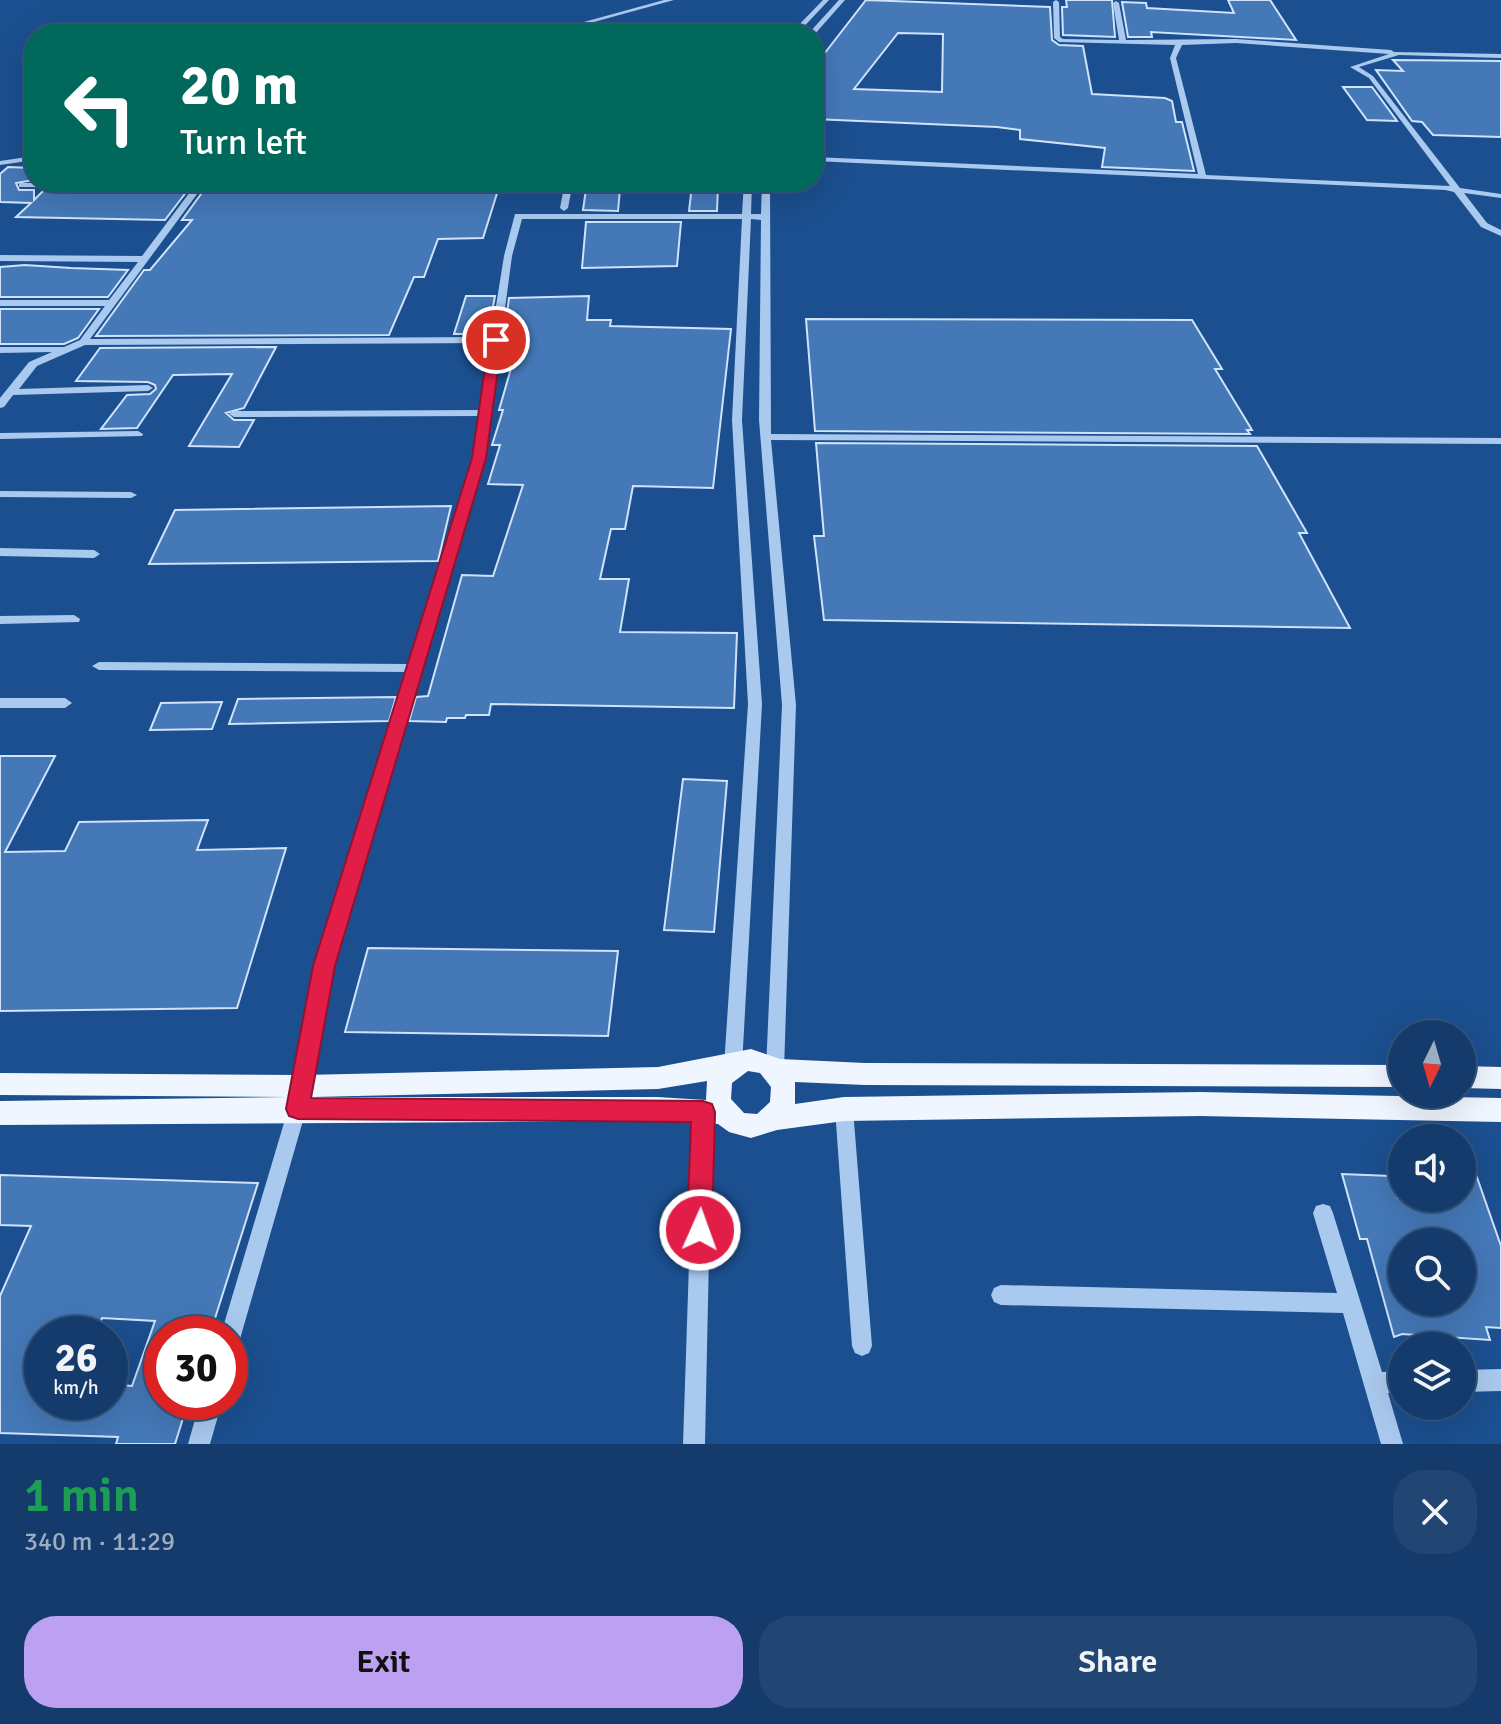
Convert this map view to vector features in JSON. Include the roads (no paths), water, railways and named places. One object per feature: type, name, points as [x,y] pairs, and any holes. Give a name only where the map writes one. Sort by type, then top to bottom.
[{"type":"main road","points":[[0,1113],[658,1078],[756,1062],[775,1070],[865,1074],[1388,1076]]},
{"type":"main road","points":[[714,1113],[719,1080],[733,1066]]},
{"type":"main road","points":[[772,1119],[781,1110],[786,1093],[785,1082],[775,1070]]},
{"type":"main road","points":[[1476,1077],[1501,1078]]},
{"type":"main road","points":[[0,1084],[714,1113],[750,1124],[844,1109],[1200,1104],[1501,1110]]},
{"type":"street","points":[[581,24],[671,0]]},
{"type":"street","points":[[803,24],[826,0]]},
{"type":"street","points":[[820,24],[842,0]]},
{"type":"street","points":[[1056,2],[1057,38],[1061,41],[1236,41],[1399,53],[1501,56]]},
{"type":"street","points":[[1116,3],[1123,42]]},
{"type":"street","points":[[1179,43],[1173,58],[1203,177]]},
{"type":"street","points":[[1399,53],[1353,67],[1371,77],[1484,225],[1501,233]]},
{"type":"street","points":[[0,163],[24,159]]},
{"type":"street","points":[[824,159],[1455,189],[1501,196]]},
{"type":"street","points":[[83,342],[194,192]]},
{"type":"street","points":[[564,212],[567,192]]},
{"type":"street","points":[[733,1066],[755,704],[737,420],[747,192]]},
{"type":"street","points":[[766,192],[766,437],[789,705],[775,1070]]},
{"type":"street","points":[[237,1316],[301,1098],[324,966],[479,458],[508,256],[518,216],[564,212],[766,217]]},
{"type":"street","points":[[0,258],[143,259]]},
{"type":"street","points":[[0,303],[111,303]]},
{"type":"street","points":[[0,405],[33,364],[83,342],[496,340]]},
{"type":"street","points":[[0,350],[68,349]]},
{"type":"street","points":[[10,392],[148,388]]},
{"type":"street","points":[[234,414],[485,413]]},
{"type":"street","points":[[0,436],[138,434]]},
{"type":"street","points":[[766,437],[1178,438],[1266,443],[1501,441]]},
{"type":"street","points":[[0,494],[131,495]]},
{"type":"street","points":[[0,552],[94,554]]},
{"type":"street","points":[[0,620],[74,619]]},
{"type":"street","points":[[99,666],[415,668]]},
{"type":"street","points":[[0,703],[65,703]]},
{"type":"street","points":[[844,1109],[862,1346]]},
{"type":"street","points":[[694,1444],[714,1113]]},
{"type":"street","points":[[1323,1213],[1392,1444]]},
{"type":"street","points":[[1001,1295],[1350,1303]]},
{"type":"street","points":[[1476,1381],[1501,1380]]},
{"type":"street","points":[[1375,1383],[1388,1383]]},
{"type":"street","points":[[199,1444],[206,1420]]}]
